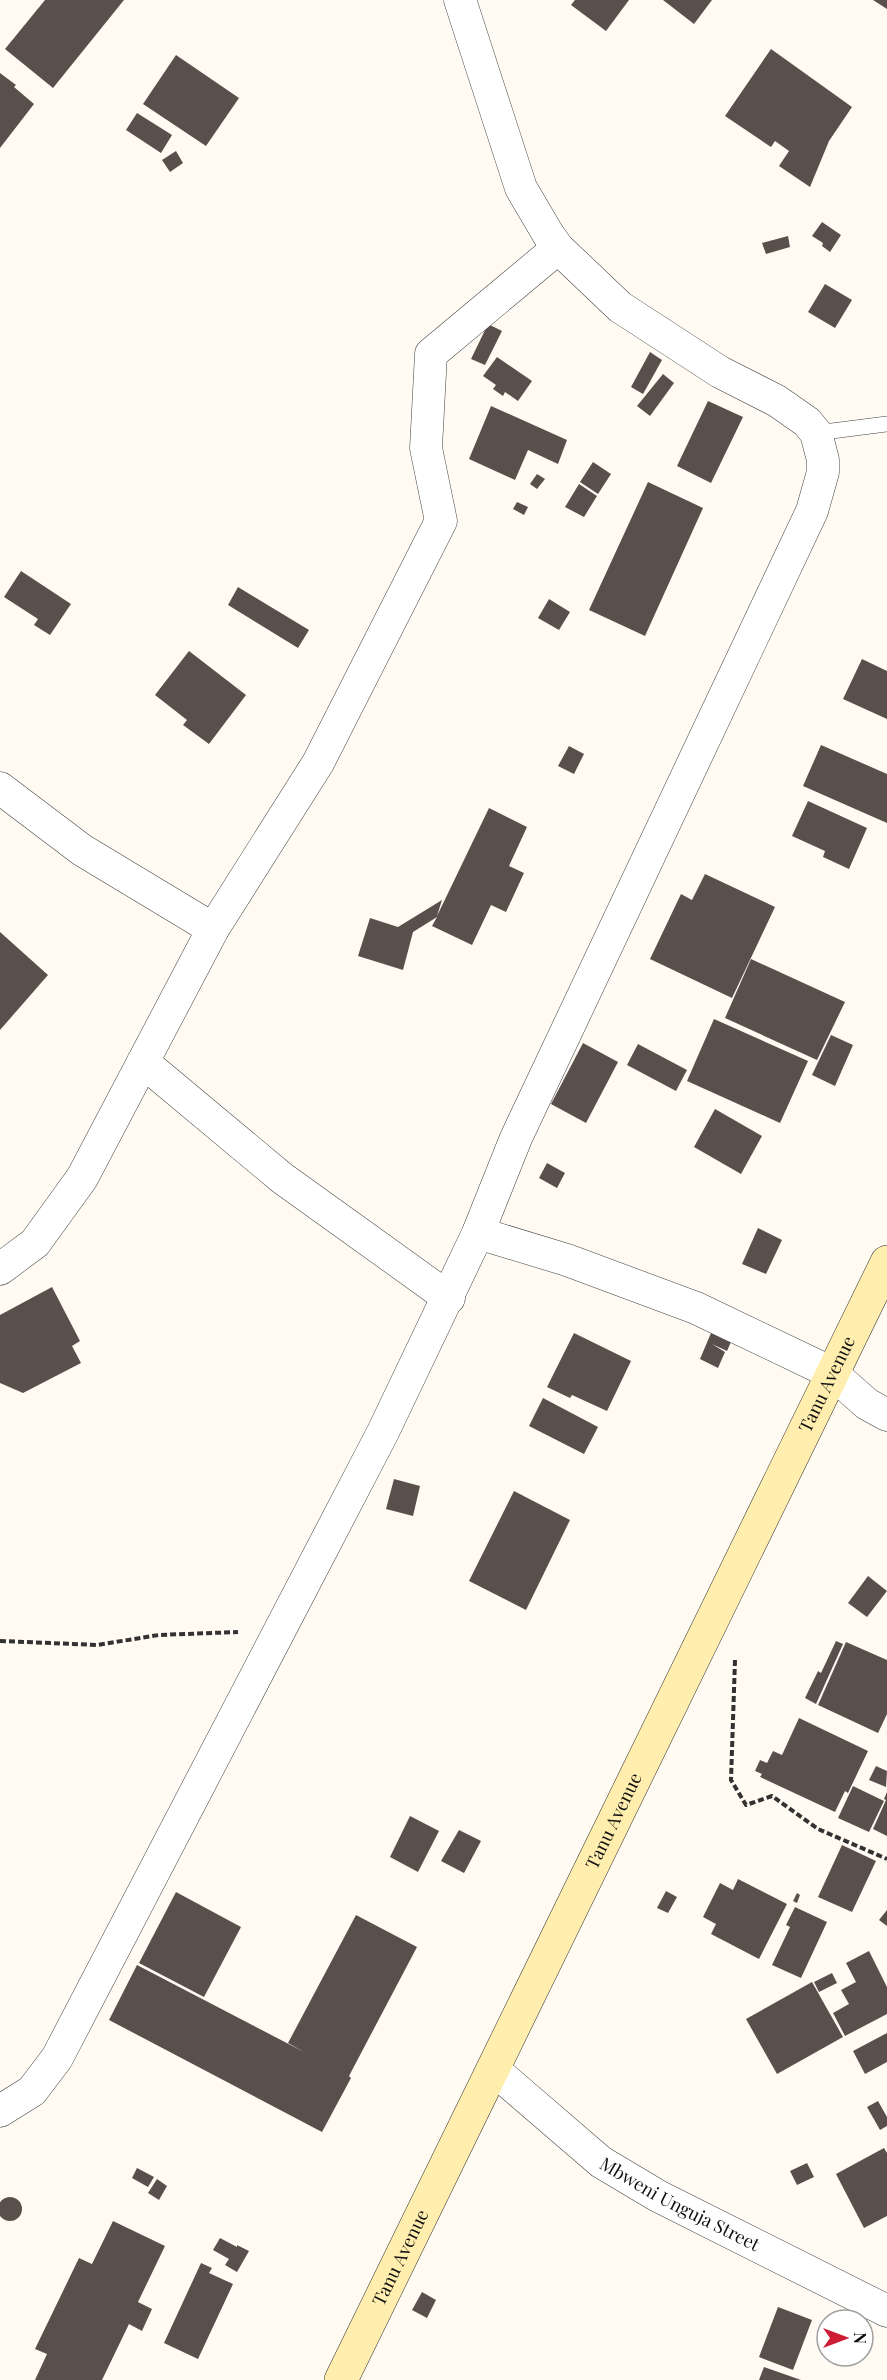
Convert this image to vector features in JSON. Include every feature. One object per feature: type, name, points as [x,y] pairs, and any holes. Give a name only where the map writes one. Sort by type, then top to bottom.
[{"type":"street","points":[[0,2111],[32,2091],[57,2058],[383,1432],[449,1298],[516,1138],[812,511],[823,472],[821,447],[816,433],[797,414],[720,372],[620,307],[558,249],[521,188],[460,0]]},
{"type":"street","points":[[0,1269],[35,1243],[82,1178],[213,929],[318,763],[441,521],[426,447],[431,354],[558,249]]},
{"type":"street","points":[[0,788],[82,850],[213,929]]},
{"type":"street","points":[[143,1062],[282,1178],[449,1298]]},
{"type":"street","points":[[478,1233],[567,1260],[696,1308],[832,1373],[867,1404],[887,1415]]},
{"type":"street","name":"Tanu Avenue","points":[[340,2380],[887,1262]]},
{"type":"street","name":"Mbweni Unguja Street","points":[[493,2069],[601,2162],[658,2196],[887,2311]]},
{"type":"lane","points":[[816,433],[887,424]]},
{"type":"path","points":[[0,1641],[97,1645],[159,1635],[281,1629]]},
{"type":"path","points":[[735,1655],[731,1780],[746,1805],[772,1796],[818,1829],[887,1859]]},
{"type":"building","points":[[45,0],[124,0],[53,88],[5,49]]},
{"type":"building","points":[[575,0],[629,0],[606,31],[571,5]]},
{"type":"building","points":[[663,0],[712,0],[694,24]]},
{"type":"building","points":[[873,0],[887,0],[887,9]]},
{"type":"building","points":[[771,49],[852,107],[829,141],[810,187],[779,166],[789,151],[775,141],[771,147],[725,116]]},
{"type":"building","points":[[176,55],[239,98],[206,146],[143,104]]},
{"type":"building","points":[[0,73],[16,85],[14,87],[34,104],[0,148]]},
{"type":"building","points":[[137,113],[172,135],[161,153],[126,130]]},
{"type":"building","points":[[176,151],[183,163],[170,172],[162,160]]},
{"type":"building","points":[[822,222],[841,235],[830,252],[822,246],[823,243],[812,236]]},
{"type":"building","points":[[788,236],[790,247],[766,254],[762,243]]},
{"type":"building","points":[[825,284],[852,300],[835,328],[808,312]]},
{"type":"building","points":[[488,324],[502,331],[485,365],[471,359]]},
{"type":"building","points":[[650,352],[662,360],[643,394],[631,387]]},
{"type":"building","points":[[497,357],[532,381],[518,401],[505,392],[503,396],[493,389],[496,385],[483,376]]},
{"type":"building","points":[[663,374],[674,383],[650,416],[637,406]]},
{"type":"building","points":[[708,401],[743,417],[711,483],[677,466]]},
{"type":"building","points":[[491,406],[567,440],[558,464],[528,450],[515,480],[469,459]]},
{"type":"building","points":[[593,462],[611,474],[598,494],[580,482]]},
{"type":"building","points":[[537,474],[545,479],[537,489],[530,484]]},
{"type":"building","points":[[648,482],[703,508],[645,636],[589,610]]},
{"type":"building","points":[[579,484],[597,496],[584,517],[565,507]]},
{"type":"building","points":[[517,502],[528,507],[524,515],[513,509]]},
{"type":"building","points":[[21,571],[71,604],[50,635],[34,625],[38,619],[4,597]]},
{"type":"building","points":[[238,587],[309,630],[298,648],[228,605]]},
{"type":"building","points":[[549,599],[570,612],[559,630],[538,618]]},
{"type":"building","points":[[189,651],[246,695],[209,744],[183,725],[187,720],[155,695]]},
{"type":"building","points":[[862,659],[887,671],[887,719],[843,699]]},
{"type":"building","points":[[821,745],[887,774],[887,823],[803,786]]},
{"type":"building","points":[[569,746],[584,754],[574,774],[558,766]]},
{"type":"building","points":[[808,801],[867,828],[849,869],[823,857],[825,851],[792,836]]},
{"type":"building","points":[[489,808],[527,827],[509,866],[524,873],[506,912],[491,905],[472,945],[432,926],[437,917],[413,932],[403,970],[358,956],[370,918],[398,927],[442,900],[437,916]]},
{"type":"building","points":[[705,874],[775,907],[732,998],[650,959],[681,894],[692,900]]},
{"type":"building","points":[[0,932],[48,975],[0,1030]]},
{"type":"building","points":[[751,959],[845,1002],[817,1060],[725,1018]]},
{"type":"building","points":[[714,1019],[808,1061],[780,1123],[687,1081]]},
{"type":"building","points":[[831,1035],[853,1045],[835,1086],[812,1075]]},
{"type":"building","points":[[583,1043],[618,1062],[586,1123],[551,1104]]},
{"type":"building","points":[[638,1044],[687,1070],[676,1091],[627,1065]]},
{"type":"building","points":[[715,1109],[762,1136],[741,1174],[694,1147]]},
{"type":"building","points":[[547,1163],[565,1173],[557,1188],[539,1178]]},
{"type":"building","points":[[758,1228],[782,1240],[766,1274],[742,1264]]},
{"type":"building","points":[[52,1287],[80,1341],[72,1346],[81,1363],[23,1393],[0,1383],[0,1315]]},
{"type":"building","points":[[714,1326],[734,1335],[727,1351],[712,1344],[725,1352],[718,1368],[700,1359]]},
{"type":"building","points":[[574,1333],[631,1361],[607,1411],[572,1395],[570,1398],[547,1387]]},
{"type":"building","points":[[543,1398],[598,1427],[584,1454],[529,1426]]},
{"type":"building","points":[[394,1479],[420,1486],[413,1516],[386,1509]]},
{"type":"building","points":[[514,1491],[570,1520],[526,1610],[469,1581]]},
{"type":"building","points":[[868,1576],[887,1591],[867,1617],[848,1603]]},
{"type":"building","points":[[836,1641],[843,1644],[816,1704],[805,1698],[818,1671],[821,1673]]},
{"type":"building","points":[[846,1642],[887,1660],[887,1714],[878,1733],[818,1705]]},
{"type":"building","points":[[799,1718],[868,1751],[848,1793],[845,1791],[835,1812],[760,1777],[762,1774],[755,1771],[760,1760],[767,1763],[773,1751],[782,1755]]},
{"type":"building","points":[[876,1766],[887,1771],[886,1787],[869,1780]]},
{"type":"building","points":[[853,1786],[884,1801],[869,1832],[838,1818]]},
{"type":"building","points":[[887,1792],[887,1836],[873,1829],[886,1800],[884,1799]]},
{"type":"building","points":[[410,1816],[439,1831],[418,1872],[390,1857]]},
{"type":"building","points":[[459,1830],[481,1841],[464,1873],[441,1861]]},
{"type":"building","points":[[842,1845],[876,1861],[852,1912],[818,1897]]},
{"type":"building","points":[[738,1879],[787,1904],[759,1959],[711,1934],[716,1924],[703,1917],[720,1883],[733,1890]]},
{"type":"building","points":[[666,1891],[677,1897],[668,1913],[657,1908]]},
{"type":"building","points":[[176,1892],[241,1927],[204,1997],[139,1963]]},
{"type":"building","points":[[797,1893],[800,1895],[797,1903],[793,1901]]},
{"type":"building","points":[[795,1907],[827,1922],[801,1978],[772,1965],[790,1927],[786,1925]]},
{"type":"building","points":[[887,1910],[887,1926],[879,1920]]},
{"type":"building","points":[[356,1915],[417,1947],[322,2132],[109,2020],[137,1965],[304,2052],[288,2043]]},
{"type":"building","points":[[869,1951],[887,1987],[887,2014],[845,2036],[833,2013],[849,2004],[841,1990],[856,1982],[846,1963]]},
{"type":"building","points":[[832,1973],[837,1983],[819,1992],[814,1982]]},
{"type":"building","points":[[812,1982],[843,2037],[777,2074],[746,2019]]},
{"type":"building","points":[[887,2033],[887,2062],[865,2074],[853,2051]]},
{"type":"building","points":[[878,2101],[887,2117],[887,2126],[880,2130],[867,2107]]},
{"type":"building","points":[[884,2148],[887,2153],[887,2216],[864,2228],[836,2174]]},
{"type":"building","points":[[807,2163],[814,2177],[797,2185],[790,2171]]},
{"type":"building","points":[[137,2168],[154,2177],[148,2187],[132,2178]]},
{"type":"building","points":[[157,2179],[167,2186],[159,2200],[148,2193]]},
{"type":"building","points":[[10,2197],[19,2200],[22,2209],[19,2218],[10,2221],[1,2218],[-2,2209],[1,2200]]},
{"type":"building","points":[[113,2221],[165,2246],[138,2302],[152,2309],[142,2331],[129,2324],[102,2380],[35,2380],[47,2354],[35,2349],[79,2258],[92,2264]]},
{"type":"building","points":[[220,2238],[249,2251],[237,2272],[225,2265],[229,2259],[213,2250]]},
{"type":"building","points":[[201,2263],[212,2268],[209,2273],[233,2284],[198,2359],[164,2343]]},
{"type":"building","points":[[422,2292],[436,2300],[427,2318],[412,2310]]},
{"type":"building","points":[[778,2307],[812,2320],[793,2370],[759,2357]]},
{"type":"building","points":[[764,2367],[801,2380],[759,2380]]}]
